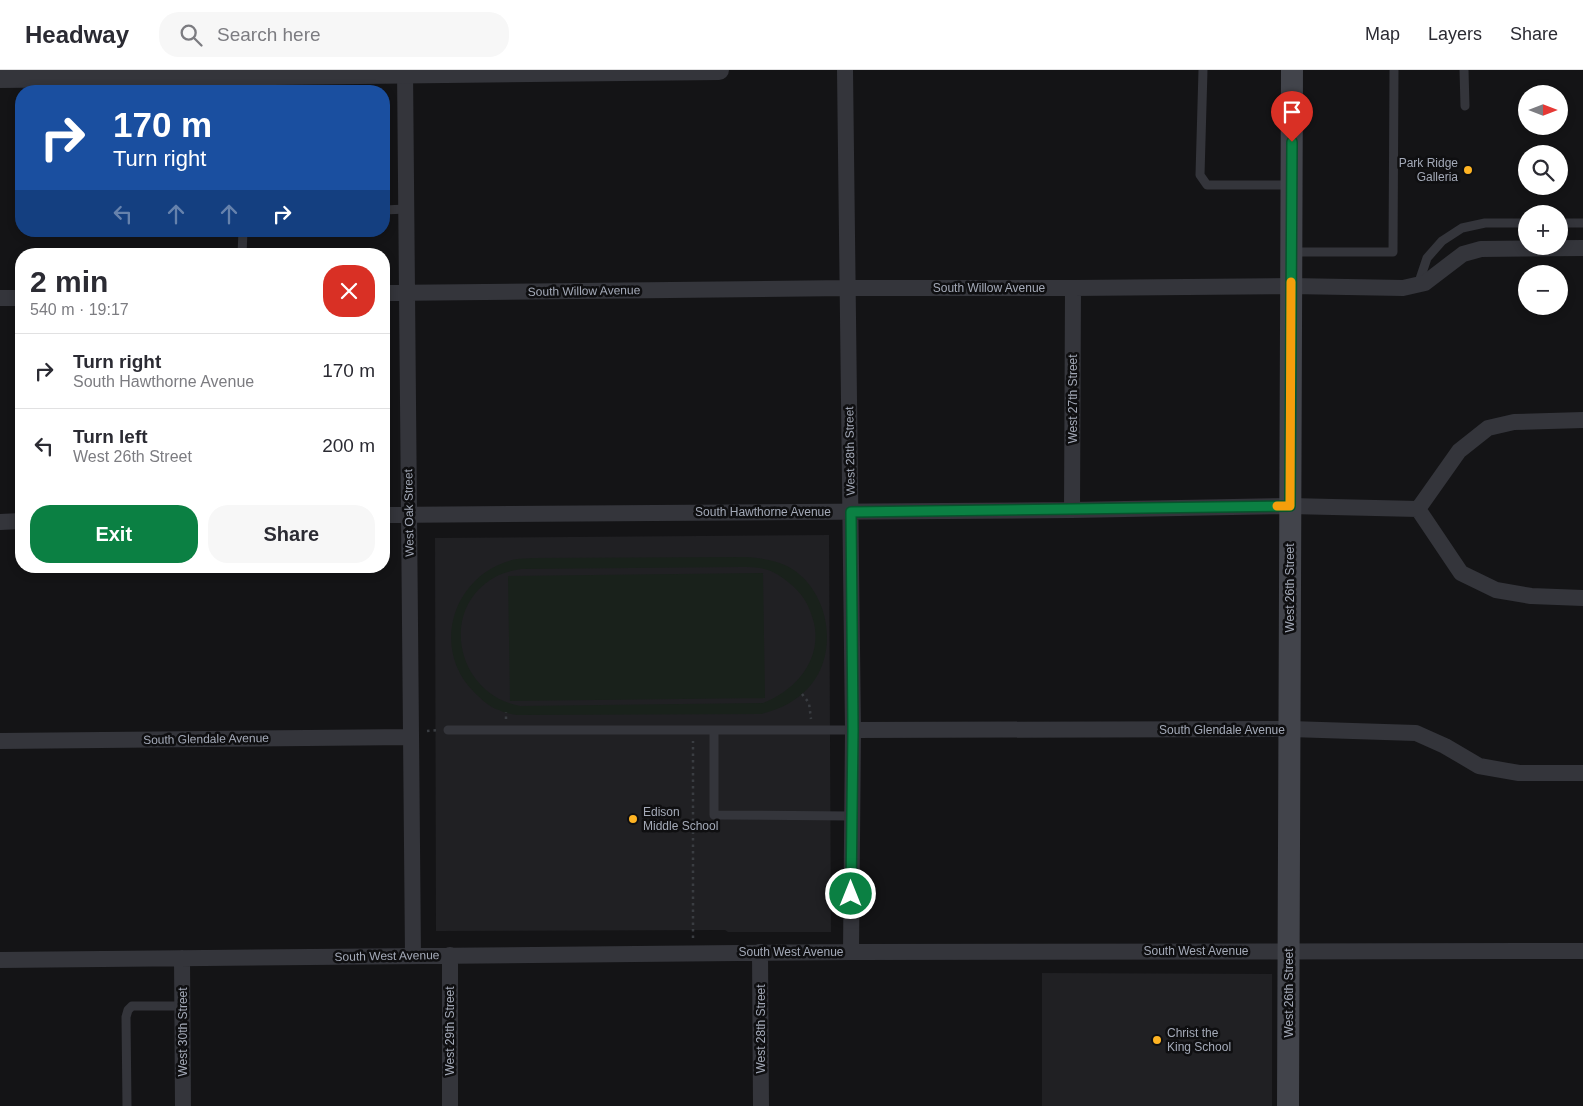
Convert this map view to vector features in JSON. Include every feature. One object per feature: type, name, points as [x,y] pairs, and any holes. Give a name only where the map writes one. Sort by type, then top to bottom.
[{"type":"main road","name":"West 26th Street","points":[[1288,1106],[1292,70]]},
{"type":"street","points":[[0,78],[405,71],[719,70]]},
{"type":"street","name":"West 28th Street","points":[[845,70],[853,730],[851,952]]},
{"type":"street","name":"West Oak Street","points":[[405,71],[413,956]]},
{"type":"street","name":"South Willow Avenue","points":[[390,293],[848,288],[1291,286],[1403,288],[1425,283],[1464,254],[1481,249],[1583,248]]},
{"type":"street","name":"West 27th Street","points":[[1072,510],[1073,288]]},
{"type":"street","points":[[0,298],[15,298]]},
{"type":"street","points":[[1583,420],[1514,422],[1488,428],[1459,451],[1418,508],[1461,573],[1496,590],[1531,596],[1583,598]]},
{"type":"street","name":"South Hawthorne Avenue","points":[[390,515],[1072,510],[1290,506],[1418,508]]},
{"type":"street","points":[[0,522],[15,521]]},
{"type":"street","name":"South Glendale Avenue","points":[[853,730],[1290,730],[1416,733],[1445,746],[1479,766],[1519,774],[1583,773]]},
{"type":"street","name":"South Glendale Avenue","points":[[0,740],[411,734]]},
{"type":"street","name":"South West Avenue","points":[[0,960],[760,952],[1583,951]]},
{"type":"street","name":"West 28th Street","points":[[760,952],[761,1106]]},
{"type":"street","name":"West 29th Street","points":[[450,956],[450,1106]]},
{"type":"street","name":"West 30th Street","points":[[182,958],[183,1106]]},
{"type":"lane","points":[[1203,70],[1200,175],[1207,185],[1291,184]]},
{"type":"lane","points":[[1291,252],[1392,252],[1394,70]]},
{"type":"lane","points":[[1464,70],[1465,106]]},
{"type":"lane","points":[[390,210],[406,209]]},
{"type":"lane","points":[[1418,284],[1427,258],[1442,242],[1462,228],[1485,223],[1518,223]]},
{"type":"lane","points":[[1568,223],[1583,223]]},
{"type":"lane","points":[[448,730],[853,730]]},
{"type":"lane","points":[[714,730],[714,815],[851,816]]},
{"type":"lane","points":[[127,1106],[126,1017],[128,1010],[132,1006],[183,1006]]},
{"type":"path","points":[[802,694],[807,698],[810,708],[811,730]]},
{"type":"path","points":[[505,718],[506,712]]},
{"type":"path","points":[[411,734],[448,730]]},
{"type":"path","points":[[693,953],[694,730]]},
{"type":"shaded area","name":"Edison Middle School","points":[[829,535],[831,932],[728,932],[725,930],[436,931],[435,538]]},
{"type":"shaded area","points":[[746,557],[782,564],[801,576],[813,589],[821,604],[826,621],[825,656],[819,672],[810,686],[799,696],[775,710],[761,714],[517,715],[503,712],[482,700],[461,675],[453,656],[451,636],[454,617],[462,599],[473,583],[489,570],[512,560],[532,558]],"holes":[[[744,567],[768,570],[787,581],[804,599],[814,623],[814,649],[804,672],[786,690],[763,703],[520,706],[498,698],[481,685],[468,667],[462,647],[461,626],[467,606],[479,589],[499,575],[507,572],[521,569]]]},
{"type":"shaded area","points":[[763,573],[765,698],[510,701],[508,576]]},
{"type":"shaded area","name":"Christ the King School","points":[[1042,973],[1272,974],[1272,1106],[1042,1106]]},
{"type":"slow traffic","points":[[1277,506],[1290,506],[1291,282]]},
{"type":"place","name":"Park Ridge Galleria","points":[[1468,170]]},
{"type":"place","name":"Edison Middle School","points":[[633,819]]},
{"type":"place","name":"Christ the King School","points":[[1157,1040]]},
{"type":"route","points":[[851,894],[853,730],[851,512],[1290,506],[1292,142]]}]
